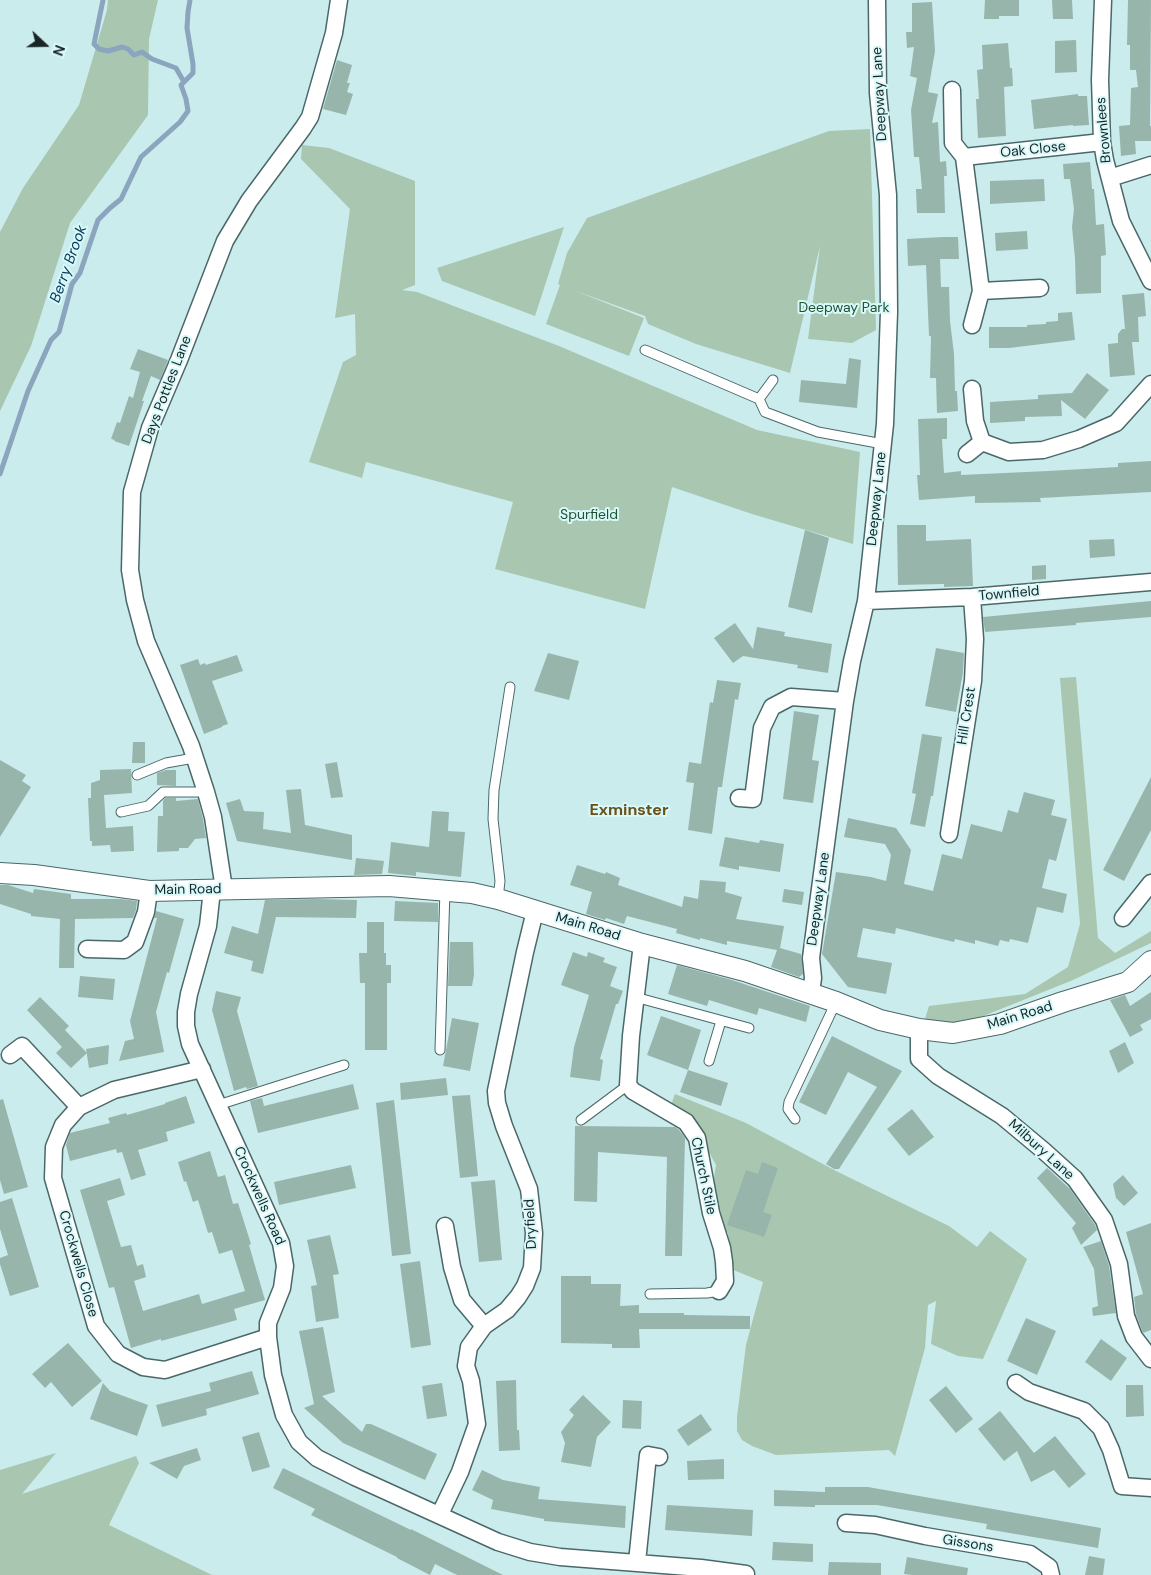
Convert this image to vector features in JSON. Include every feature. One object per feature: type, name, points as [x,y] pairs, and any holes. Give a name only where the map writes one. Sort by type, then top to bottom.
[{"type":"street","name":"Days Pottles Lane","points":[[218,890],[213,817],[206,792],[191,746],[146,641],[135,600],[130,570],[132,492],[150,428],[226,241],[248,201],[310,117],[334,33],[339,0]]},
{"type":"street","name":"Deepway Lane","points":[[811,993],[813,978],[811,958],[818,904],[845,701],[866,601],[884,444],[889,312],[888,195],[878,93],[877,0]]},
{"type":"street","name":"Brownlees","points":[[1103,0],[1100,80],[1102,142],[1121,221],[1151,282]]},
{"type":"street","points":[[952,90],[953,143],[964,157],[981,291],[972,325]]},
{"type":"street","name":"Oak Close","points":[[964,157],[1102,142]]},
{"type":"street","points":[[1110,178],[1151,165]]},
{"type":"street","points":[[981,291],[1040,288]]},
{"type":"street","points":[[982,442],[1009,452],[1043,450],[1079,440],[1116,423],[1151,384]]},
{"type":"street","points":[[972,389],[975,421],[982,442]]},
{"type":"street","points":[[967,454],[982,442]]},
{"type":"street","name":"Townfield","points":[[866,601],[972,597],[1151,582]]},
{"type":"street","name":"Hill Crest","points":[[949,834],[973,681],[975,657],[972,597]]},
{"type":"street","points":[[753,799],[762,728],[772,708],[791,697],[845,701]]},
{"type":"street","name":"Main Road","points":[[0,873],[34,875],[150,890],[389,886],[472,893],[498,899],[642,944],[745,971],[836,1002],[880,1020],[919,1029],[954,1033],[1000,1024],[1128,982],[1151,961]]},
{"type":"street","points":[[1123,918],[1151,883]]},
{"type":"street","points":[[87,949],[124,950],[135,942],[146,912],[150,890]]},
{"type":"street","name":"Crockwells Road","points":[[218,890],[189,994],[186,1026],[190,1044],[281,1243],[285,1266],[282,1288],[268,1323],[268,1337],[273,1375],[284,1415],[299,1442],[317,1458],[390,1493],[440,1514],[498,1542],[530,1552],[560,1557],[637,1562],[746,1574]]},
{"type":"street","name":"Dryfield","points":[[440,1514],[460,1472],[477,1424],[471,1381],[466,1366],[470,1347],[484,1326],[507,1310],[518,1297],[525,1286],[532,1268],[534,1233],[529,1190],[504,1126],[497,1103],[496,1091],[535,911]]},
{"type":"street","points":[[628,1085],[631,1036],[642,944]]},
{"type":"street","name":"Milbury Lane","points":[[919,1029],[919,1059],[938,1076],[1002,1116],[1037,1145],[1075,1179],[1104,1220],[1119,1264],[1126,1316],[1134,1337],[1151,1359]]},
{"type":"street","points":[[21,1047],[79,1107]]},
{"type":"street","name":"Crockwells Close","points":[[202,1069],[114,1090],[79,1107],[63,1125],[54,1147],[53,1178],[96,1326],[118,1354],[143,1367],[165,1370],[268,1337]]},
{"type":"street","name":"Church Stile","points":[[628,1085],[633,1091],[686,1122],[697,1138],[711,1213],[722,1248],[725,1281],[719,1291]]},
{"type":"street","points":[[446,1226],[452,1267],[462,1300],[484,1326]]},
{"type":"street","points":[[1016,1383],[1028,1392],[1084,1411],[1101,1428],[1111,1450],[1122,1486],[1151,1488]]},
{"type":"street","points":[[637,1562],[648,1455]]},
{"type":"street","name":"Gissons","points":[[846,1523],[874,1532],[925,1536],[1030,1554],[1049,1567],[1051,1575]]},
{"type":"lane","points":[[645,350],[759,399],[765,412],[818,432],[884,444]]},
{"type":"lane","points":[[759,399],[773,380]]},
{"type":"lane","points":[[498,899],[500,881],[493,819],[494,790],[510,687]]},
{"type":"lane","points":[[137,775],[166,762],[194,758]]},
{"type":"lane","points":[[121,812],[148,806],[163,792],[206,792]]},
{"type":"lane","points":[[440,1050],[445,890]]},
{"type":"lane","points":[[635,997],[749,1028]]},
{"type":"lane","points":[[795,1119],[788,1109],[789,1102],[836,1002]]},
{"type":"lane","points":[[709,1061],[721,1021]]},
{"type":"lane","points":[[218,1105],[344,1065]]},
{"type":"lane","points":[[581,1120],[628,1085]]},
{"type":"lane","points":[[650,1294],[719,1291]]},
{"type":"green space","points":[[108,0],[158,0],[149,39],[148,115],[70,223],[31,346],[0,411],[0,232],[23,188],[79,105],[107,10]]},
{"type":"green space","name":"Deepway Park","points":[[870,129],[876,330],[852,343],[808,339],[820,246],[790,373],[696,344],[648,324],[645,316],[573,290],[644,318],[629,356],[546,324],[560,285],[558,284],[567,253],[587,218],[829,131]]},
{"type":"green space","name":"Spurfield","points":[[302,145],[329,148],[415,181],[415,285],[402,290],[417,292],[559,346],[757,430],[860,452],[853,544],[752,514],[672,487],[645,609],[495,569],[513,502],[366,462],[362,478],[309,462],[343,362],[356,355],[355,314],[335,318],[350,209],[301,159]]},
{"type":"green space","points":[[564,227],[535,316],[442,281],[437,268]]},
{"type":"green space","points":[[1076,677],[1098,938],[1115,953],[1151,931],[1151,943],[1073,980],[961,1025],[925,1019],[929,1006],[1025,994],[1068,967],[1080,924],[1060,678]]},
{"type":"green space","points":[[675,1094],[746,1123],[838,1172],[949,1226],[977,1247],[990,1231],[1027,1259],[983,1359],[958,1356],[931,1344],[936,1301],[928,1305],[925,1348],[895,1456],[889,1450],[776,1455],[742,1440],[737,1431],[737,1417],[746,1345],[763,1282],[731,1269],[728,1233],[724,1229],[712,1191],[716,1165],[699,1126],[671,1105]]},
{"type":"green space","points":[[56,1453],[22,1494],[136,1456],[139,1463],[109,1525],[212,1575],[0,1575],[0,1470]]},
{"type":"building","points":[[985,0],[1019,0],[1019,16],[999,16],[999,19],[984,19]]},
{"type":"building","points":[[1052,0],[1072,0],[1073,19],[1053,19]]},
{"type":"building","points":[[1128,0],[1151,0],[1151,141],[1135,141],[1136,154],[1121,156],[1119,126],[1130,125],[1131,88],[1138,87],[1136,70],[1130,70],[1130,45],[1127,45]]},
{"type":"building","points":[[932,2],[935,51],[928,92],[938,94],[932,123],[938,122],[940,162],[946,161],[947,176],[944,176],[945,213],[917,213],[916,189],[922,189],[919,157],[914,157],[911,110],[917,78],[910,76],[914,47],[907,48],[906,32],[912,32],[912,3]]},
{"type":"building","points":[[1076,40],[1077,72],[1055,73],[1055,41]]},
{"type":"building","points":[[1008,43],[1013,86],[1004,87],[1006,136],[978,138],[976,99],[979,99],[977,70],[983,69],[982,45]]},
{"type":"building","points":[[337,60],[352,65],[347,83],[350,83],[347,92],[353,94],[346,115],[323,109]]},
{"type":"building","points":[[1078,94],[1078,96],[1087,96],[1089,125],[1034,129],[1031,100]]},
{"type":"building","points":[[1090,162],[1096,225],[1104,224],[1106,255],[1101,256],[1101,293],[1076,294],[1072,227],[1074,209],[1070,179],[1064,179],[1063,164]]},
{"type":"building","points":[[1044,179],[1045,201],[990,204],[990,181]]},
{"type":"building","points":[[1027,231],[1028,249],[996,251],[995,233]]},
{"type":"building","points":[[958,237],[959,259],[940,259],[941,287],[949,287],[955,391],[957,391],[958,411],[937,413],[936,378],[930,378],[931,336],[929,336],[926,265],[908,266],[907,239]]},
{"type":"building","points":[[1144,293],[1146,316],[1138,317],[1139,342],[1132,342],[1135,375],[1110,377],[1108,344],[1118,343],[1118,334],[1122,329],[1125,329],[1122,295]]},
{"type":"building","points":[[1072,312],[1075,340],[1009,348],[989,348],[989,327],[1027,327],[1027,325],[1046,324],[1046,322],[1058,321],[1058,313]]},
{"type":"building","points":[[138,349],[168,360],[160,380],[151,376],[129,446],[111,439],[117,422],[120,423],[129,396],[133,398],[140,372],[130,369]]},
{"type":"building","points":[[849,358],[861,360],[857,408],[799,402],[801,380],[846,384]]},
{"type":"building","points":[[1087,373],[1109,390],[1085,419],[1061,400],[1062,416],[1025,417],[1025,421],[990,423],[990,402],[1038,399],[1038,395],[1072,393]]},
{"type":"building","points":[[947,418],[947,439],[942,439],[944,473],[961,471],[961,475],[1118,467],[1118,463],[1151,461],[1151,492],[1040,498],[1041,502],[975,503],[975,496],[919,500],[917,475],[920,475],[918,419]]},
{"type":"building","points":[[897,525],[926,525],[926,541],[971,539],[973,586],[944,587],[944,584],[898,585]]},
{"type":"building","points":[[805,530],[829,538],[812,613],[788,607]]},
{"type":"building","points":[[1114,539],[1115,556],[1090,558],[1089,540]]},
{"type":"building","points":[[1046,565],[1046,579],[1032,580],[1032,566]]},
{"type":"building","points":[[1151,601],[1151,617],[985,632],[983,617]]},
{"type":"building","points":[[735,623],[753,649],[757,627],[785,632],[784,636],[832,644],[828,673],[797,668],[798,665],[743,656],[733,663],[714,638]]},
{"type":"building","points":[[936,648],[964,653],[963,672],[956,712],[925,706]]},
{"type":"building","points":[[548,653],[579,661],[569,700],[534,691]]},
{"type":"building","points":[[237,655],[243,671],[212,681],[228,724],[204,734],[180,665],[198,659],[200,665],[205,663],[206,665]]},
{"type":"building","points":[[717,680],[741,683],[738,700],[735,699],[722,787],[718,787],[712,834],[688,830],[694,783],[686,782],[689,762],[701,764],[710,702],[713,703]]},
{"type":"building","points":[[794,711],[819,715],[812,760],[819,761],[813,803],[783,799]]},
{"type":"building","points":[[922,734],[942,737],[933,796],[931,796],[925,827],[910,824],[916,794],[912,793]]},
{"type":"building","points":[[133,742],[145,742],[145,763],[132,763]]},
{"type":"building","points":[[0,760],[26,775],[22,781],[31,787],[0,837]]},
{"type":"building","points":[[337,762],[343,797],[331,798],[325,764]]},
{"type":"building","points":[[131,769],[132,793],[104,795],[106,828],[133,826],[134,851],[111,852],[110,845],[92,846],[92,841],[90,841],[88,798],[91,798],[91,783],[100,780],[100,770]]},
{"type":"building","points":[[166,770],[176,770],[176,786],[157,785],[157,773]]},
{"type":"building","points":[[1151,777],[1151,830],[1124,881],[1103,870]]},
{"type":"building","points":[[301,789],[305,825],[352,835],[352,860],[237,841],[226,803],[240,799],[244,811],[264,812],[263,829],[291,833],[286,790]]},
{"type":"building","points":[[1024,792],[1055,800],[1051,815],[1067,819],[1056,861],[1049,859],[1042,888],[1067,894],[1063,913],[1037,907],[1028,943],[1010,939],[1009,942],[1000,940],[998,946],[975,940],[975,944],[955,939],[954,942],[896,928],[895,934],[863,928],[857,957],[892,963],[886,994],[848,987],[822,954],[836,872],[886,881],[891,855],[885,844],[844,837],[848,818],[896,828],[911,850],[904,884],[933,891],[942,854],[962,859],[971,824],[1002,832],[1008,810],[1018,813]]},
{"type":"building","points":[[165,798],[176,798],[176,801],[198,799],[206,838],[195,839],[188,848],[179,848],[179,851],[157,852],[158,816],[163,816],[163,801]]},
{"type":"building","points":[[432,811],[449,812],[448,831],[465,832],[461,877],[416,872],[416,876],[388,873],[391,842],[429,847]]},
{"type":"building","points":[[725,837],[759,843],[760,840],[784,844],[780,872],[739,866],[739,870],[719,866]]},
{"type":"building","points":[[356,858],[384,861],[382,874],[354,875]]},
{"type":"building","points":[[577,865],[605,874],[606,872],[620,878],[618,885],[682,907],[684,896],[698,899],[700,880],[726,882],[725,892],[742,897],[736,919],[784,926],[780,948],[801,954],[803,974],[799,977],[771,967],[777,950],[727,941],[727,945],[700,938],[700,940],[676,933],[677,929],[627,916],[624,924],[586,914],[592,892],[570,885]]},
{"type":"building","points":[[0,885],[8,885],[33,893],[34,889],[71,894],[71,899],[121,899],[137,901],[136,910],[133,918],[75,919],[74,968],[59,968],[60,919],[31,916],[31,914],[0,904]]},
{"type":"building","points":[[784,889],[804,892],[802,905],[782,902]]},
{"type":"building","points":[[265,900],[357,900],[356,918],[276,917],[263,974],[251,971],[253,961],[224,953],[232,926],[258,934]]},
{"type":"building","points":[[395,901],[438,903],[438,922],[394,921]]},
{"type":"building","points":[[156,911],[184,919],[156,1012],[164,1052],[119,1061],[125,1041],[134,1039],[130,1021],[157,918],[154,918]]},
{"type":"building","points":[[367,922],[384,922],[384,953],[386,953],[386,965],[391,965],[391,983],[387,983],[387,1050],[365,1050],[365,983],[360,983],[359,953],[367,953]]},
{"type":"building","points":[[450,942],[473,942],[474,975],[472,986],[448,986]]},
{"type":"building","points":[[573,952],[587,957],[588,952],[605,958],[603,962],[617,967],[610,986],[623,991],[618,1004],[616,1004],[600,1059],[603,1060],[600,1081],[570,1077],[574,1047],[589,995],[561,985]]},
{"type":"building","points":[[677,965],[732,980],[810,1006],[806,1022],[759,1008],[757,1015],[709,1000],[707,1006],[668,994]]},
{"type":"building","points":[[80,976],[115,979],[113,1000],[78,997]]},
{"type":"building","points":[[216,991],[241,997],[237,1011],[258,1086],[234,1091],[212,1010]]},
{"type":"building","points":[[1151,992],[1151,1019],[1140,1025],[1143,1030],[1130,1037],[1110,1000],[1125,995],[1130,1006]]},
{"type":"building","points":[[40,997],[69,1026],[65,1030],[87,1053],[71,1068],[56,1053],[62,1047],[27,1010]]},
{"type":"building","points":[[661,1016],[701,1030],[688,1070],[647,1055]]},
{"type":"building","points":[[452,1018],[479,1023],[470,1071],[443,1066]]},
{"type":"building","points":[[832,1036],[902,1071],[839,1169],[834,1169],[826,1164],[877,1087],[848,1072],[826,1115],[799,1102]]},
{"type":"building","points":[[1125,1042],[1134,1063],[1118,1073],[1109,1051]]},
{"type":"building","points":[[109,1045],[108,1064],[89,1068],[86,1049]]},
{"type":"building","points":[[688,1070],[728,1083],[721,1106],[680,1092]]},
{"type":"building","points":[[446,1078],[448,1095],[401,1100],[400,1083]]},
{"type":"building","points":[[353,1084],[359,1109],[258,1133],[250,1101],[262,1098],[264,1106]]},
{"type":"building","points":[[470,1095],[478,1176],[460,1178],[452,1096]]},
{"type":"building","points":[[186,1096],[195,1123],[166,1132],[168,1141],[138,1150],[146,1175],[131,1180],[122,1152],[117,1153],[116,1149],[70,1161],[66,1145],[70,1133],[110,1123],[108,1118],[126,1113],[127,1115]]},
{"type":"building","points":[[3,1099],[28,1187],[4,1194],[0,1180],[0,1100]]},
{"type":"building","points":[[394,1100],[411,1254],[392,1256],[376,1103]]},
{"type":"building","points":[[912,1109],[934,1137],[909,1156],[887,1129]]},
{"type":"building","points":[[575,1126],[675,1127],[679,1130],[685,1138],[682,1256],[665,1256],[667,1157],[598,1152],[597,1202],[574,1201]]},
{"type":"building","points":[[210,1151],[218,1177],[225,1175],[233,1204],[238,1203],[251,1244],[249,1245],[265,1300],[234,1309],[237,1320],[131,1348],[114,1287],[109,1288],[80,1190],[120,1178],[125,1195],[107,1201],[121,1247],[131,1245],[137,1266],[143,1264],[146,1277],[134,1281],[143,1311],[199,1294],[202,1304],[245,1291],[232,1250],[219,1254],[212,1232],[208,1233],[198,1200],[193,1202],[178,1162]]},
{"type":"building","points":[[762,1162],[778,1168],[763,1212],[772,1215],[764,1237],[727,1225],[746,1170],[758,1174]]},
{"type":"building","points":[[351,1165],[356,1188],[279,1205],[274,1182]]},
{"type":"building","points":[[1047,1168],[1070,1189],[1095,1225],[1097,1230],[1081,1245],[1072,1228],[1076,1223],[1037,1178]]},
{"type":"building","points":[[1123,1175],[1138,1193],[1124,1206],[1116,1198],[1113,1184]]},
{"type":"building","points":[[495,1180],[502,1260],[479,1262],[471,1182]]},
{"type":"building","points":[[12,1198],[39,1287],[10,1296],[0,1264],[0,1258],[8,1255],[0,1229],[0,1202]]},
{"type":"building","points":[[1151,1223],[1151,1330],[1143,1333],[1136,1314],[1134,1297],[1143,1294],[1126,1232]]},
{"type":"building","points":[[330,1235],[339,1274],[333,1275],[339,1318],[316,1322],[311,1286],[317,1285],[307,1240]]},
{"type":"building","points":[[1101,1241],[1109,1266],[1116,1313],[1093,1316],[1092,1308],[1098,1306],[1094,1269],[1083,1247]]},
{"type":"building","points":[[420,1261],[431,1345],[411,1348],[400,1264]]},
{"type":"building","points":[[561,1276],[591,1276],[591,1284],[621,1284],[620,1306],[639,1305],[639,1313],[750,1316],[750,1329],[639,1329],[640,1348],[612,1348],[612,1344],[561,1343]]},
{"type":"building","points":[[1026,1318],[1056,1331],[1037,1375],[1007,1361]]},
{"type":"building","points":[[323,1327],[335,1392],[322,1396],[362,1432],[366,1424],[371,1424],[437,1454],[425,1480],[343,1443],[304,1408],[314,1404],[299,1331]]},
{"type":"building","points":[[1101,1339],[1127,1358],[1111,1381],[1085,1362]]},
{"type":"building","points":[[68,1343],[102,1381],[72,1407],[51,1382],[45,1388],[32,1374]]},
{"type":"building","points":[[252,1371],[259,1394],[206,1409],[207,1415],[162,1427],[156,1405],[211,1391],[209,1383]]},
{"type":"building","points":[[516,1380],[517,1430],[519,1430],[520,1450],[499,1451],[496,1381]]},
{"type":"building","points":[[103,1383],[110,1391],[148,1405],[137,1436],[90,1419]]},
{"type":"building","points":[[442,1383],[447,1416],[427,1419],[422,1386]]},
{"type":"building","points":[[1126,1385],[1143,1385],[1144,1416],[1126,1417]]},
{"type":"building","points":[[946,1386],[973,1419],[956,1433],[929,1400]]},
{"type":"building","points":[[583,1395],[611,1422],[597,1437],[591,1467],[561,1462],[565,1443],[561,1432],[574,1415],[569,1410]]},
{"type":"building","points":[[623,1400],[642,1401],[641,1429],[622,1428]]},
{"type":"building","points":[[1000,1411],[1034,1453],[1055,1436],[1086,1474],[1069,1488],[1054,1470],[1031,1482],[1017,1451],[1004,1461],[978,1429]]},
{"type":"building","points":[[701,1414],[712,1430],[688,1446],[677,1430]]},
{"type":"building","points":[[259,1432],[270,1467],[252,1472],[242,1437]]},
{"type":"building","points":[[197,1448],[201,1460],[184,1466],[177,1479],[149,1463]]},
{"type":"building","points":[[724,1459],[724,1479],[688,1480],[687,1461]]},
{"type":"building","points":[[283,1468],[503,1575],[457,1575],[435,1564],[430,1575],[311,1515],[315,1509],[273,1488]]},
{"type":"building","points":[[482,1470],[503,1480],[540,1487],[538,1499],[626,1506],[625,1528],[544,1521],[544,1519],[491,1509],[493,1500],[472,1490]]},
{"type":"building","points":[[825,1487],[868,1487],[1101,1528],[1098,1548],[986,1529],[987,1524],[877,1505],[774,1506],[774,1490],[825,1492]]},
{"type":"building","points":[[667,1505],[753,1510],[752,1536],[665,1530]]},
{"type":"building","points":[[773,1542],[813,1544],[813,1562],[772,1560]]},
{"type":"building","points":[[1089,1556],[1105,1559],[1103,1575],[1085,1575]]},
{"type":"building","points":[[907,1557],[968,1568],[967,1575],[904,1574]]},
{"type":"building","points":[[829,1562],[881,1563],[881,1575],[828,1575]]},
{"type":"waterway","points":[[103,0],[94,44],[99,49],[108,51],[122,47],[128,49],[134,55],[142,52],[152,59],[176,68],[184,82]]},
{"type":"waterway","name":"Berry Brook","points":[[0,474],[28,391],[51,340],[59,332],[72,284],[80,273],[98,220],[121,199],[141,157],[180,122],[188,111],[181,85],[193,73],[187,28],[190,0]]},
{"type":"district","name":"Exminster","points":[[629,811]]}]
